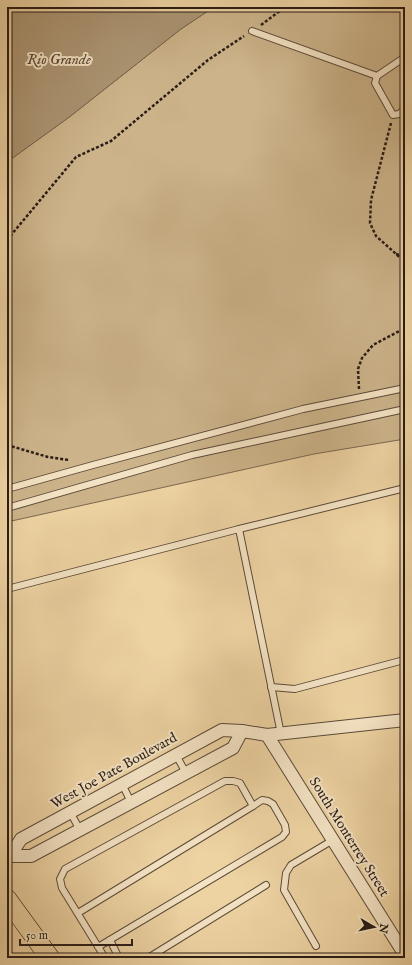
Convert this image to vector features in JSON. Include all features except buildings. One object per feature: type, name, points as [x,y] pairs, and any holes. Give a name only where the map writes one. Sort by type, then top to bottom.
[{"type":"main road","points":[[7,899],[18,919],[50,958]]},
{"type":"street","name":"West Joe Pate Boulevard","points":[[9,857],[20,839],[222,730],[242,731],[267,735],[405,720]]},
{"type":"street","name":"West Joe Pate Boulevard","points":[[9,857],[31,856],[233,748],[242,731]]},
{"type":"street","name":"South Monterrey Street","points":[[267,735],[405,955]]},
{"type":"lane","points":[[252,31],[377,76]]},
{"type":"lane","points":[[405,57],[377,76],[375,83],[393,115],[399,114],[405,109]]},
{"type":"lane","points":[[7,489],[303,409],[405,388]]},
{"type":"lane","points":[[7,508],[192,455],[405,409]]},
{"type":"lane","points":[[7,589],[405,488]]},
{"type":"lane","points":[[239,529],[281,734]]},
{"type":"lane","points":[[271,687],[295,689],[404,660]]},
{"type":"lane","points":[[176,755],[186,773]]},
{"type":"lane","points":[[105,958],[62,888],[60,879],[65,869],[225,781],[240,783],[253,806]]},
{"type":"lane","points":[[122,784],[131,802]]},
{"type":"lane","points":[[78,913],[262,800],[273,804],[286,825],[286,832],[282,837],[98,947]]},
{"type":"lane","points":[[70,812],[80,830]]},
{"type":"lane","points":[[316,946],[284,890],[286,873],[291,864],[333,840]]},
{"type":"lane","points":[[148,958],[266,884]]},
{"type":"lane","points":[[110,940],[119,958]]},
{"type":"path","points":[[7,240],[76,157],[111,141],[208,60],[285,7]]},
{"type":"path","points":[[393,115],[371,200],[370,223],[376,236],[405,262]]},
{"type":"path","points":[[395,254],[405,256]]},
{"type":"path","points":[[360,397],[358,369],[362,358],[373,345],[405,328]]},
{"type":"path","points":[[7,445],[48,457],[93,465]]},
{"type":"shaded area","points":[[214,7],[405,7],[405,439],[314,454],[7,522],[7,162],[68,118],[181,29]]},
{"type":"water","name":"Rio Grande","points":[[7,7],[214,7],[181,29],[68,118],[7,162]]}]
